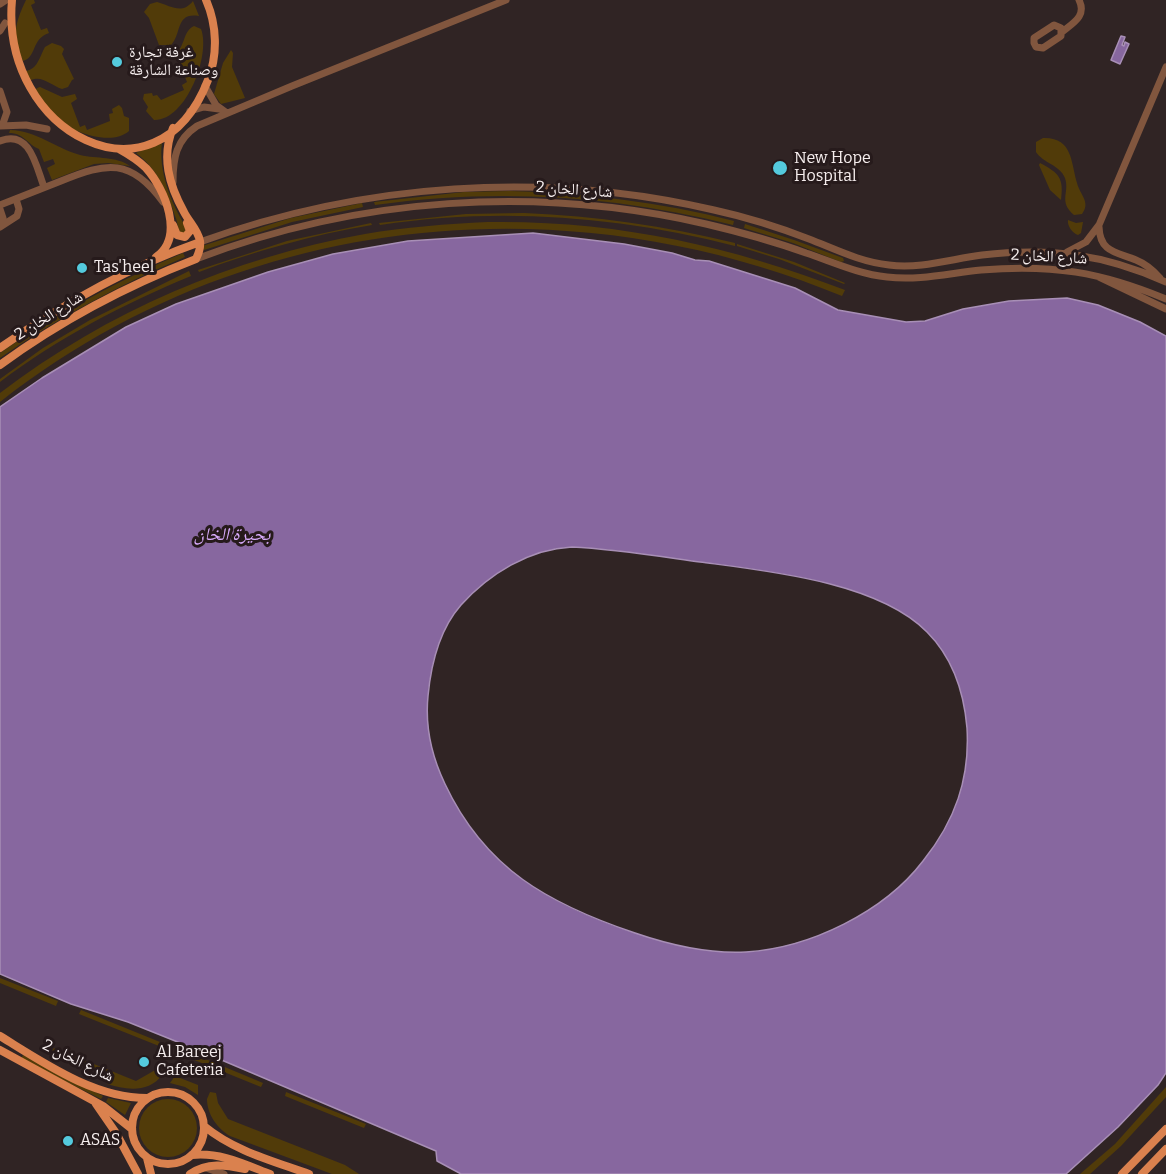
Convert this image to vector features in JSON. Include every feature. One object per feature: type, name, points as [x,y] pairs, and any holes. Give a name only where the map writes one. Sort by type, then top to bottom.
[{"type":"main road","points":[[3,32],[12,0]]},
{"type":"main road","points":[[71,142],[89,147],[118,149],[143,143],[173,127],[190,111],[205,86],[212,66],[215,46],[213,25],[206,0]]},
{"type":"main road","points":[[29,113],[51,132]]},
{"type":"main road","points":[[118,149],[136,160],[151,174],[159,186],[177,234],[181,237],[187,236],[190,228],[173,187],[166,157],[173,127]]},
{"type":"main road","points":[[184,212],[200,242],[196,259]]},
{"type":"main road","points":[[140,267],[158,256],[167,245],[171,232],[170,220]]},
{"type":"main road","name":"شارع الخان 2","points":[[0,348],[66,305],[140,267],[200,242]]},
{"type":"main road","name":"شارع الخان 2","points":[[0,365],[99,303],[196,259]]},
{"type":"main road","name":"شارع الخان 2","points":[[0,1036],[100,1090],[128,1097],[147,1098]]},
{"type":"main road","points":[[0,1049],[8,1049],[13,1044]]},
{"type":"main road","name":"شارع الخان 2","points":[[0,1049],[94,1101],[118,1116],[132,1129]]},
{"type":"main road","points":[[147,1158],[165,1164],[180,1162],[192,1155],[201,1142],[204,1126],[199,1109],[192,1101],[183,1095],[162,1092],[147,1098],[136,1112],[132,1129],[136,1145],[147,1158],[151,1174]]},
{"type":"main road","points":[[94,1101],[116,1133],[138,1174]]},
{"type":"main road","points":[[204,1126],[236,1147],[309,1174]]},
{"type":"main road","points":[[1122,1174],[1166,1129]]},
{"type":"main road","points":[[1142,1174],[1166,1149]]},
{"type":"main road","points":[[192,1155],[208,1154],[224,1157],[268,1173]]},
{"type":"main road","points":[[171,1174],[180,1162]]},
{"type":"main road","points":[[190,1174],[203,1167],[222,1164],[268,1173]]},
{"type":"street","points":[[0,4],[6,0]]},
{"type":"street","points":[[173,187],[174,160],[181,141],[196,126],[223,111],[506,0]]},
{"type":"street","points":[[1061,29],[1081,13],[1082,6],[1077,0]]},
{"type":"street","points":[[1065,253],[1086,242],[1099,225],[1166,67]]},
{"type":"street","points":[[205,86],[212,101],[223,111]]},
{"type":"street","points":[[0,91],[7,112],[1,126],[26,125],[51,132]]},
{"type":"street","points":[[190,111],[204,107],[223,111]]},
{"type":"street","points":[[0,141],[12,138],[22,141],[29,149],[44,188]]},
{"type":"street","points":[[0,225],[3,218],[0,207],[92,169],[116,168],[133,173],[143,179],[166,206]]},
{"type":"street","points":[[16,199],[34,187],[38,182],[38,172]]},
{"type":"street","name":"شارع الخان 2","points":[[200,242],[287,215],[371,198],[440,190],[525,188],[619,194],[695,206],[770,225],[870,262],[892,266],[914,266],[1015,252],[1065,253],[1122,264],[1165,281]]},
{"type":"street","points":[[0,225],[17,216],[19,209],[16,199]]},
{"type":"street","name":"شارع الخان 2","points":[[196,259],[278,232],[356,214],[422,205],[512,201],[601,206],[680,219],[759,238],[867,274],[921,278],[996,269],[1040,268],[1095,274],[1126,283],[1166,299]]},
{"type":"street","points":[[1099,225],[1101,239],[1106,247],[1144,264],[1165,281]]},
{"type":"street","points":[[846,268],[851,255]]},
{"type":"street","points":[[867,274],[870,262]]},
{"type":"street","points":[[1095,274],[1110,284],[1166,309]]},
{"type":"street","points":[[203,1167],[224,1174]]},
{"type":"shaded area","points":[[26,0],[34,0],[35,3],[31,5],[41,30],[47,28],[49,33],[39,39],[30,56],[23,61],[17,45],[16,30]]},
{"type":"shaded area","points":[[193,1],[199,16],[186,17],[182,21],[171,45],[159,45],[149,18],[144,12],[150,4],[157,2],[180,9]]},
{"type":"shaded area","points":[[194,26],[201,29],[203,40],[199,69],[193,85],[186,99],[176,110],[166,117],[154,120],[146,111],[148,107],[143,99],[144,94],[152,93],[161,100],[184,90],[182,85],[187,82],[178,60],[172,59],[171,56],[180,49],[187,32]]},
{"type":"shaded area","points":[[52,43],[64,49],[62,54],[74,79],[68,87],[62,89],[39,79],[29,81],[24,85],[19,71],[33,68],[45,47]]},
{"type":"shaded area","points":[[231,50],[233,53],[232,67],[245,98],[221,104],[214,94],[223,63]]},
{"type":"shaded area","points":[[40,87],[62,97],[75,94],[77,99],[71,103],[80,127],[85,125],[87,130],[110,121],[109,114],[113,113],[112,109],[119,105],[124,116],[129,118],[129,131],[115,137],[98,137],[79,132],[61,123],[36,102],[33,93]]},
{"type":"shaded area","points":[[10,130],[29,133],[80,155],[113,159],[130,166],[94,164],[52,180],[47,168],[55,164],[53,159],[44,162],[39,149],[22,137],[9,133]]},
{"type":"shaded area","points":[[1043,138],[1060,142],[1069,153],[1085,202],[1082,214],[1074,215],[1069,210],[1065,201],[1066,183],[1063,174],[1036,152],[1036,142]]},
{"type":"shaded area","points":[[162,142],[164,175],[175,208],[186,227],[185,233],[180,231],[160,181],[150,166],[136,153]]},
{"type":"shaded area","points":[[1040,163],[1059,177],[1062,186],[1061,200],[1050,190]]},
{"type":"shaded area","points":[[510,191],[623,200],[734,221],[733,225],[644,207],[555,197],[465,197],[375,205],[374,202],[464,192]]},
{"type":"shaded area","points":[[362,203],[363,207],[292,222],[204,250],[202,246],[291,218]]},
{"type":"shaded area","points":[[524,213],[604,219],[656,227],[735,243],[735,246],[603,221],[559,218],[469,216],[380,225],[379,223],[466,214]]},
{"type":"shaded area","points":[[1068,220],[1076,223],[1083,222],[1081,233],[1078,235],[1072,231]]},
{"type":"shaded area","points":[[488,222],[580,225],[670,238],[757,260],[845,290],[842,296],[735,259],[626,237],[516,229],[406,235],[298,255],[193,289],[94,338],[0,402],[0,393],[84,337],[128,313],[220,273],[267,257],[365,234],[395,229]]},
{"type":"shaded area","points":[[371,223],[372,225],[306,239],[241,257],[199,272],[198,270],[287,241]]},
{"type":"shaded area","points":[[745,224],[843,258],[844,261],[841,262],[793,243],[744,228]]},
{"type":"shaded area","points":[[737,244],[794,262],[845,283],[737,246]]},
{"type":"shaded area","points":[[183,253],[185,257],[90,303],[0,358],[0,353],[67,311],[136,274]]},
{"type":"shaded area","points":[[189,271],[191,276],[92,323],[45,351],[0,382],[0,379],[43,348],[90,320]]},
{"type":"shaded area","points":[[0,978],[58,1001],[56,1006],[0,983]]},
{"type":"shaded area","points":[[81,1010],[160,1042],[159,1046],[79,1014]]},
{"type":"shaded area","points":[[54,1048],[136,1081],[157,1069],[162,1071],[162,1075],[151,1085],[144,1087],[129,1089],[114,1086],[107,1084],[105,1074],[52,1051]]},
{"type":"shaded area","points":[[184,1050],[263,1083],[261,1087],[182,1055]]},
{"type":"shaded area","points":[[23,1055],[103,1096],[101,1099],[21,1059]]},
{"type":"shaded area","points":[[175,1076],[198,1085],[198,1095],[185,1087],[170,1083]]},
{"type":"shaded area","points":[[1166,1087],[1166,1097],[1121,1146],[1090,1174],[1080,1174],[1115,1144]]},
{"type":"shaded area","points":[[210,1092],[216,1093],[218,1103],[228,1119],[345,1165],[359,1174],[332,1174],[230,1136],[217,1125],[211,1115],[207,1105]]},
{"type":"shaded area","points":[[286,1092],[366,1124],[364,1128],[285,1096]]},
{"type":"shaded area","points":[[108,1098],[131,1103],[125,1115],[106,1102]]},
{"type":"shaded area","points":[[162,1099],[174,1099],[189,1107],[197,1122],[197,1134],[189,1149],[174,1157],[162,1157],[147,1149],[139,1134],[139,1122],[147,1107]]},
{"type":"water","points":[[1121,36],[1125,37],[1122,45],[1124,46],[1125,42],[1129,44],[1120,64],[1111,60]]},
{"type":"water","name":"بحيرة الخان","points":[[533,233],[624,244],[709,261],[795,288],[838,310],[906,322],[925,321],[963,309],[1009,301],[1067,298],[1098,305],[1140,322],[1166,336],[1166,1073],[1158,1085],[1118,1127],[1066,1174],[461,1174],[437,1161],[436,1151],[205,1053],[128,1022],[71,1004],[0,974],[0,407],[42,378],[126,327],[176,304],[268,272],[333,254],[408,241]],"holes":[[[572,547],[757,570],[821,582],[852,590],[880,601],[906,615],[927,632],[944,653],[960,689],[967,728],[966,765],[958,799],[944,831],[907,879],[867,911],[820,935],[770,949],[732,952],[676,945],[604,922],[548,896],[523,880],[500,861],[479,839],[461,814],[436,763],[430,741],[428,696],[437,648],[447,625],[461,605],[497,574],[525,558],[540,553]]]},
{"type":"place","name":"غرفة تجارة وصناعة الشارقة","points":[[117,62]]},
{"type":"place","name":"New Hope Hospital","points":[[780,168]]},
{"type":"place","name":"Tas'heel","points":[[82,268]]},
{"type":"place","name":"Al Bareej Cafeteria","points":[[144,1062]]},
{"type":"place","name":"ASAS","points":[[68,1141]]}]
